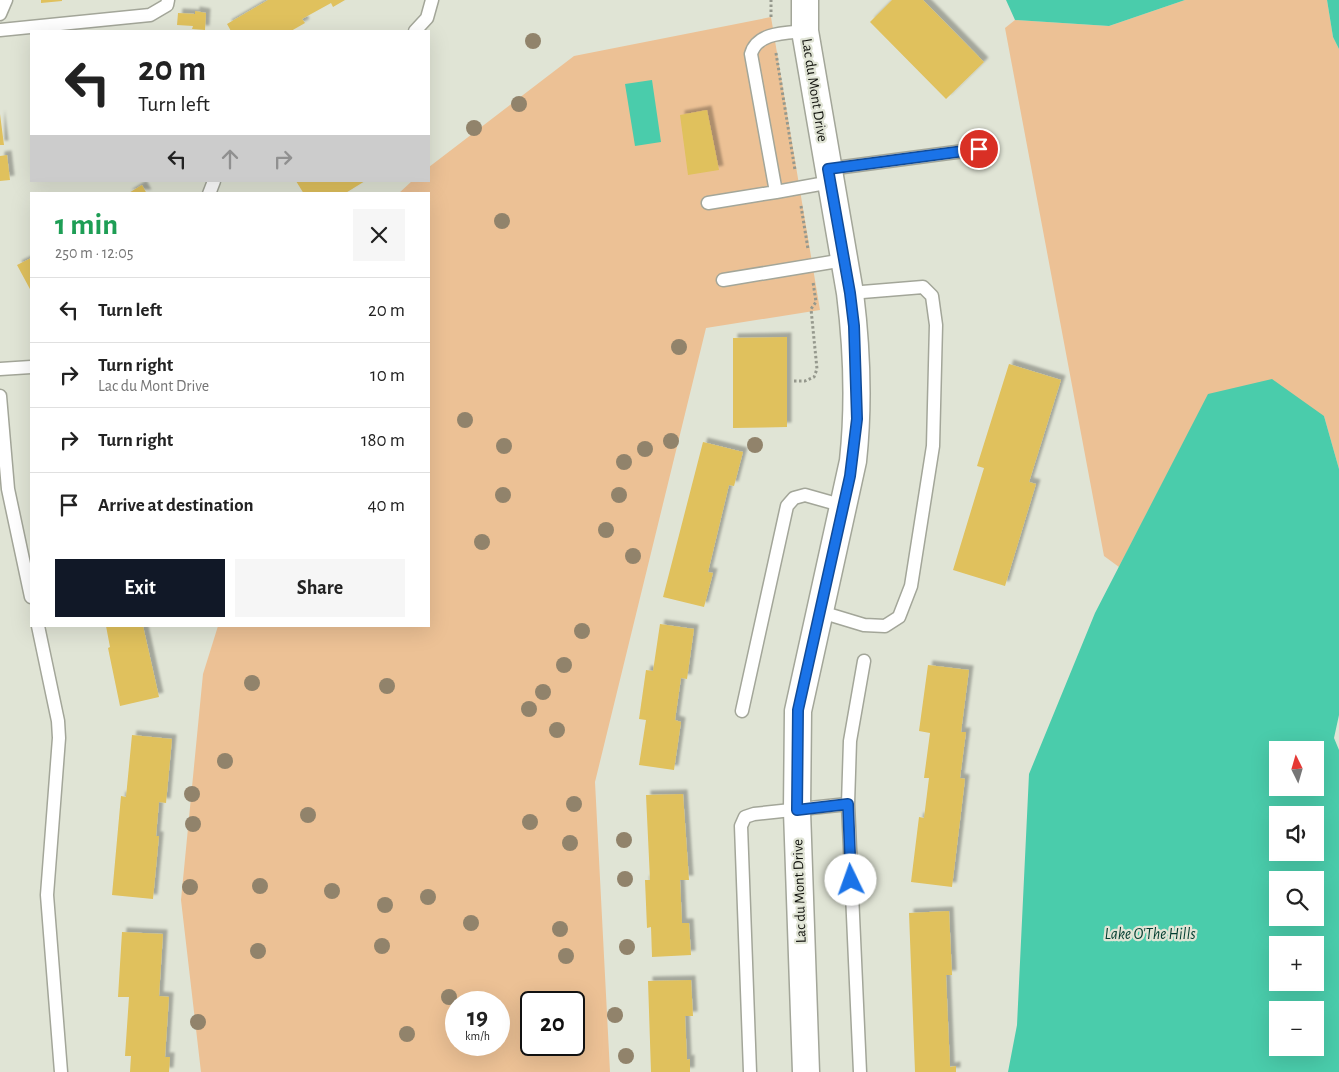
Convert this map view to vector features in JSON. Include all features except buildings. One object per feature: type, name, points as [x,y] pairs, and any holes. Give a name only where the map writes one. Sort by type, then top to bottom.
[{"type":"street","name":"Lac du Mont Drive","points":[[806,0],[805,31],[850,293],[854,326],[857,419],[853,461],[844,506],[798,710],[797,810],[806,1072]]},
{"type":"lane","points":[[0,14],[6,0]]},
{"type":"lane","points":[[0,30],[150,15],[167,4],[168,0]]},
{"type":"lane","points":[[416,30],[427,18],[432,0]]},
{"type":"lane","points":[[776,192],[751,54],[754,46],[760,41],[774,35],[805,31]]},
{"type":"lane","points":[[708,203],[776,192],[830,175],[979,149]]},
{"type":"lane","points":[[723,280],[844,260]]},
{"type":"lane","points":[[821,612],[871,625],[885,626],[899,617],[911,586],[932,446],[936,325],[932,296],[924,287],[850,293]]},
{"type":"lane","points":[[0,369],[30,367]]},
{"type":"lane","points":[[0,396],[8,489],[30,592]]},
{"type":"lane","points":[[742,711],[787,506],[794,498],[805,495],[844,506]]},
{"type":"lane","points":[[38,627],[58,721],[59,738],[47,895],[61,1072]]},
{"type":"lane","points":[[860,1072],[848,804],[850,740],[864,661]]},
{"type":"lane","points":[[750,1072],[741,826],[745,817],[754,814],[848,804]]},
{"type":"shaded area","points":[[1185,0],[1327,0],[1333,37],[1339,49],[1339,469],[1324,416],[1209,394],[1119,567],[1104,556],[1005,28],[1015,20],[1109,26]]},
{"type":"shaded area","points":[[771,17],[820,310],[706,328],[595,782],[610,1072],[201,1072],[181,900],[203,674],[218,627],[430,627],[430,192],[400,192],[411,182],[430,182],[430,166],[574,56]]},
{"type":"water","points":[[1006,0],[1185,0],[1109,26],[1015,20]]},
{"type":"water","points":[[1327,0],[1339,0],[1339,49],[1333,37]]},
{"type":"water","points":[[652,80],[661,142],[635,146],[625,84]]},
{"type":"water","name":"Lake O'The Hills","points":[[1272,379],[1324,416],[1339,469],[1339,715],[1334,738],[1339,750],[1339,1072],[1008,1072],[1017,1025],[1029,774],[1095,613],[1208,394]]},
{"type":"route","points":[[851,880],[848,804],[797,810],[798,710],[850,476],[857,419],[854,326],[828,169],[979,149]]}]
